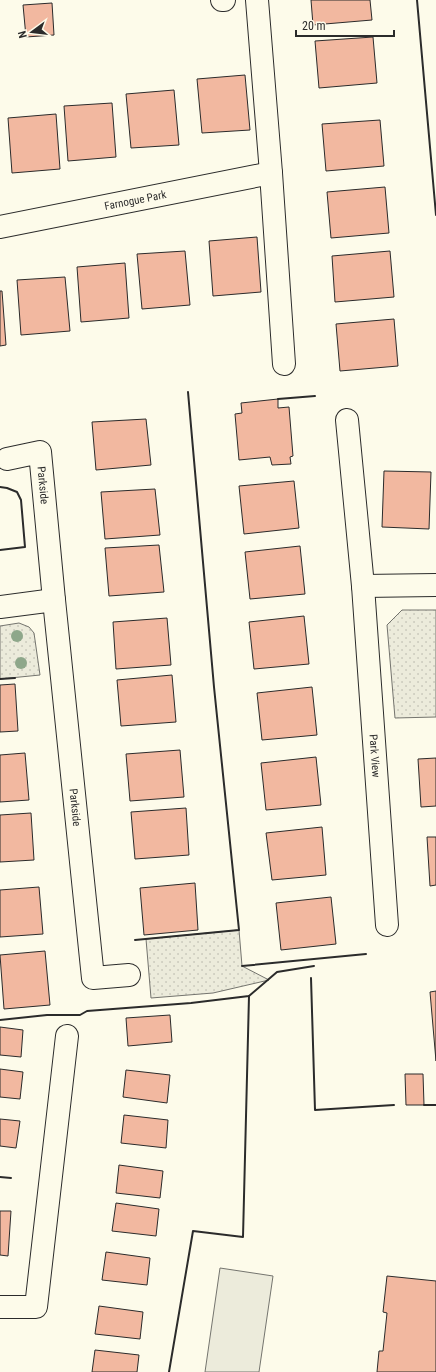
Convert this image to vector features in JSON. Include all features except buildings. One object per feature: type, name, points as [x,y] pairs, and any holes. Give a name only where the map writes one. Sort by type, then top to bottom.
[{"type":"street","points":[[257,0],[284,364]]},
{"type":"street","name":"Farnogue Park","points":[[0,227],[271,173]]},
{"type":"street","name":"Park View","points":[[347,420],[363,586],[387,926]]},
{"type":"street","name":"Parkside","points":[[7,458],[40,452],[93,978],[129,975]]},
{"type":"street","points":[[363,586],[436,585]]},
{"type":"street","points":[[0,607],[54,600]]},
{"type":"street","points":[[0,1307],[36,1307],[67,1036]]},
{"type":"shaded area","points":[[402,610],[436,610],[436,717],[395,718],[387,625]]},
{"type":"shaded area","points":[[19,623],[29,627],[34,633],[40,675],[0,679],[0,626]]},
{"type":"shaded area","points":[[239,930],[242,966],[269,980],[213,993],[151,998],[146,939]]},
{"type":"shaded area","points":[[220,1268],[273,1276],[259,1372],[205,1372]]},
{"type":"wall","points":[[417,0],[436,215]]},
{"type":"wall","points":[[135,940],[239,930],[214,687],[188,392]]},
{"type":"wall","points":[[278,399],[315,396]]},
{"type":"wall","points":[[0,487],[17,492],[21,500],[25,547],[0,550]]},
{"type":"wall","points":[[0,679],[15,678]]},
{"type":"wall","points":[[242,966],[366,954]]},
{"type":"wall","points":[[0,1020],[47,1015],[80,1015],[87,1011],[191,1003],[249,996],[277,972],[314,966]]},
{"type":"wall","points":[[311,978],[315,1110],[394,1105]]},
{"type":"wall","points":[[169,1372],[193,1231],[243,1237],[249,996]]},
{"type":"wall","points":[[424,1105],[436,1105]]},
{"type":"wall","points":[[0,1177],[11,1178]]}]
